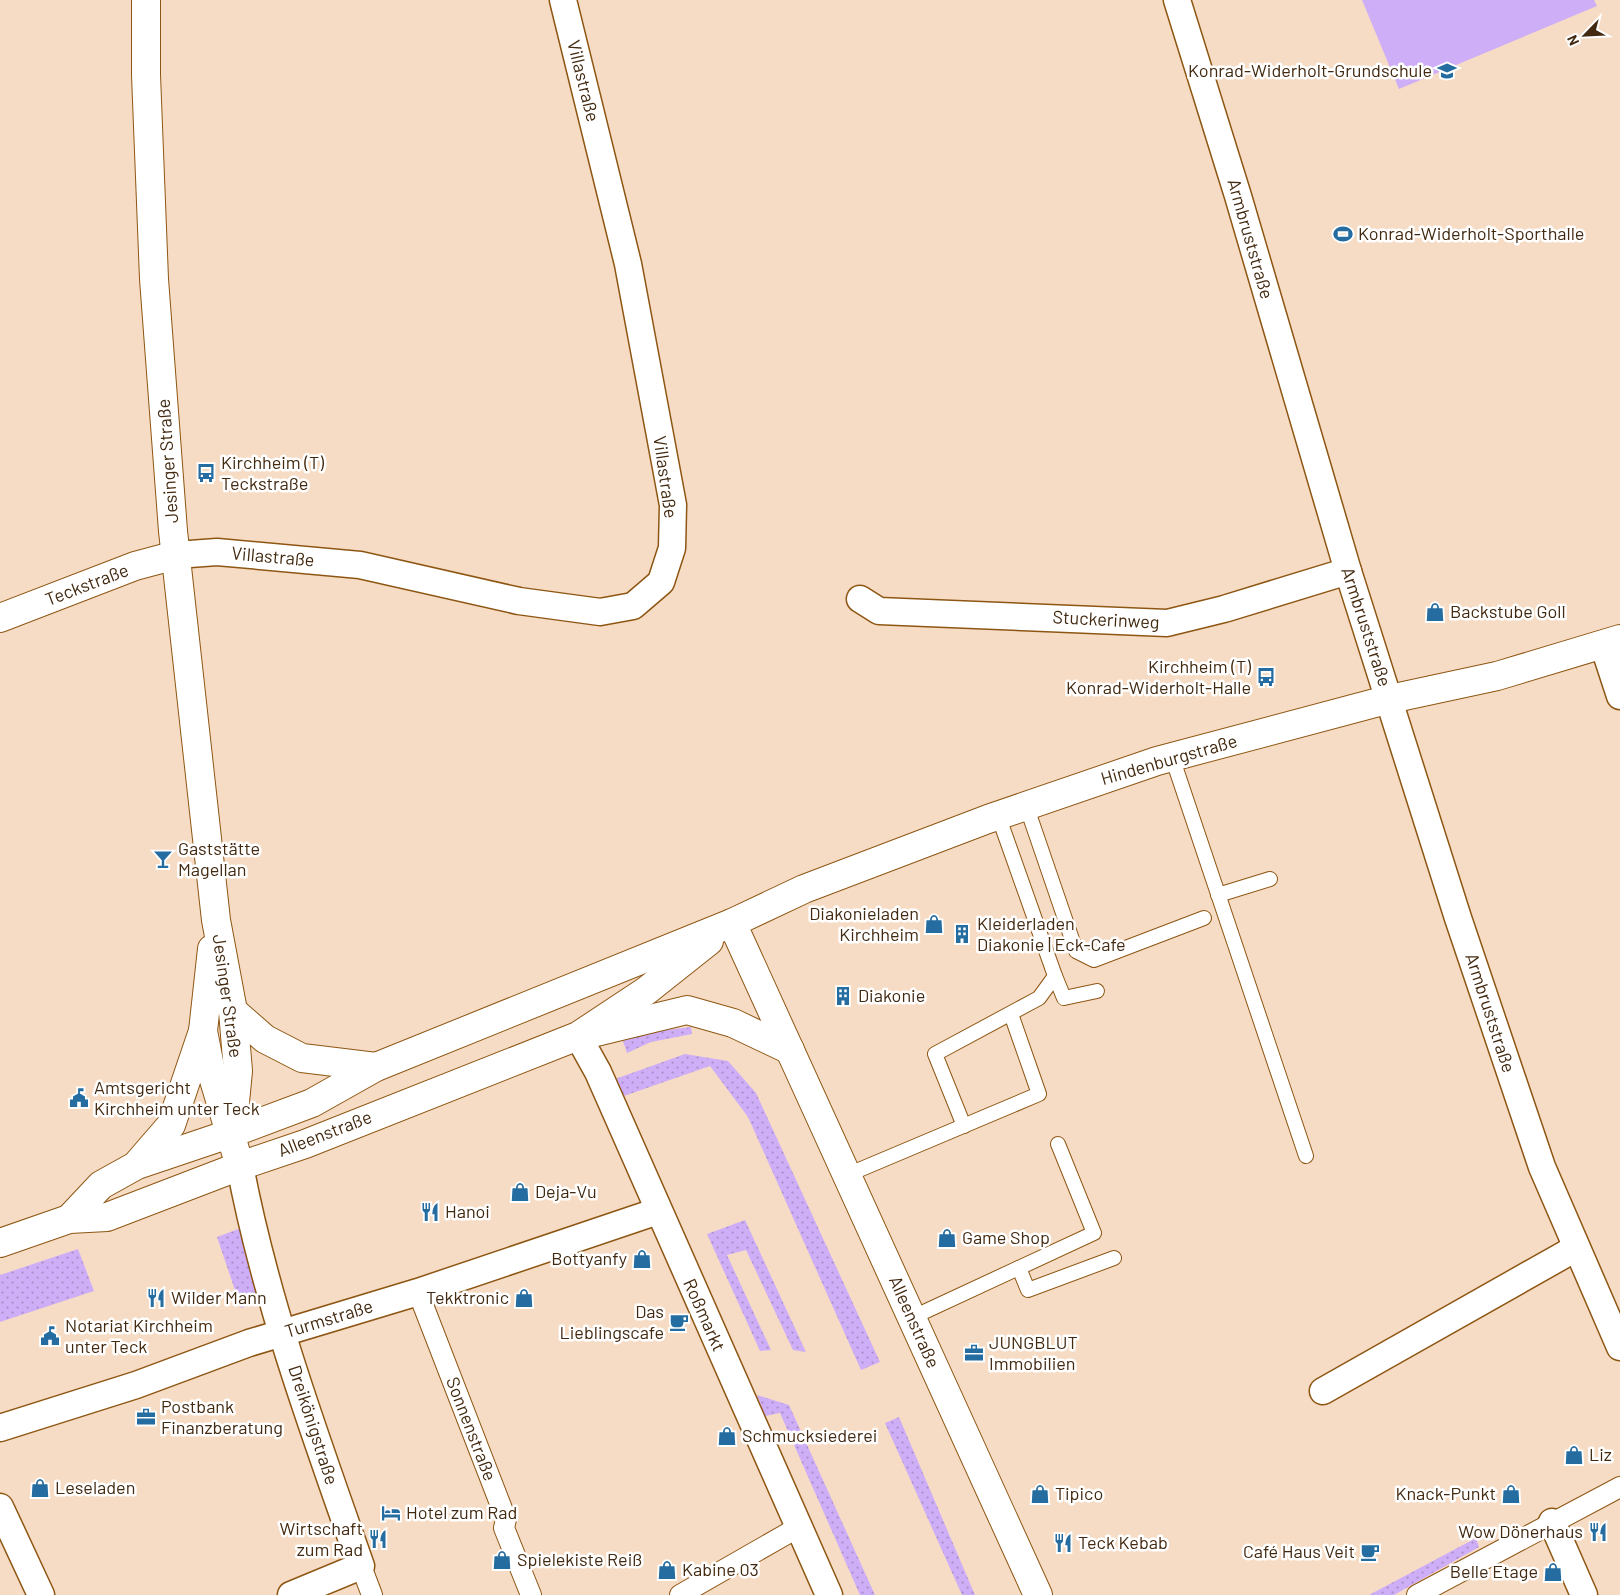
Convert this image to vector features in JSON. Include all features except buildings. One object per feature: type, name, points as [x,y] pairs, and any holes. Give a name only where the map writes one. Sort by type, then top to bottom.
[{"type":"main road","name":"Jesinger Straße","points":[[146,0],[146,75],[154,279],[176,555],[216,920],[233,1011],[238,1071],[232,1133]]},
{"type":"main road","name":"Teckstraße","points":[[0,618],[136,566],[176,555]]},
{"type":"main road","name":"Hindenburgstraße","points":[[732,923],[804,889],[998,815],[1172,757],[1390,699],[1498,676],[1612,641]]},
{"type":"main road","name":"Jesinger Straße","points":[[137,1165],[171,1125],[203,1031],[216,920]]},
{"type":"main road","name":"Alleenstraße","points":[[578,1036],[646,991],[732,923]]},
{"type":"main road","name":"Alleenstraße","points":[[732,923],[1038,1595]]},
{"type":"main road","name":"Alleenstraße","points":[[69,1219],[100,1185],[137,1165],[232,1133],[312,1103],[376,1067],[732,923]]},
{"type":"main road","name":"Alleenstraße","points":[[0,1243],[69,1219],[107,1217],[240,1166],[305,1144],[578,1036],[687,1010],[733,1023],[790,1050]]},
{"type":"main road","name":"Alleenstraße","points":[[233,1011],[265,1039],[302,1058],[376,1067]]},
{"type":"main road","name":"Jesinger Straße","points":[[203,1031],[210,1067],[232,1133],[240,1166]]},
{"type":"street","name":"Villastraße","points":[[176,555],[217,552],[360,565],[519,601],[600,612],[633,606],[661,582],[672,548],[673,505],[628,264],[563,0]]},
{"type":"street","name":"Armbruststraße","points":[[1176,0],[1238,196],[1348,571],[1513,1083],[1542,1167],[1620,1347]]},
{"type":"street","name":"Stuckerinweg","points":[[860,599],[879,611],[1166,623],[1224,609],[1348,571]]},
{"type":"street","points":[[1612,641],[1620,696]]},
{"type":"street","name":"Roßmarkt","points":[[578,1036],[598,1072],[828,1595]]},
{"type":"street","name":"Dreikönigstraße","points":[[240,1166],[251,1222],[282,1333],[372,1595]]},
{"type":"street","name":"Turmstraße","points":[[0,1428],[136,1385],[282,1333],[418,1292],[658,1211]]},
{"type":"street","points":[[1323,1392],[1576,1248]]},
{"type":"street","name":"Sonnenstraße","points":[[418,1292],[506,1519],[504,1528],[531,1595]]},
{"type":"street","points":[[1417,1595],[1620,1487]]},
{"type":"street","points":[[0,1507],[41,1595]]},
{"type":"street","points":[[1552,1522],[1584,1595]]},
{"type":"street","points":[[680,1595],[797,1528]]},
{"type":"street","points":[[292,1595],[361,1566]]},
{"type":"lane","points":[[1172,757],[1306,1156]]},
{"type":"lane","points":[[1026,805],[1076,951],[1094,960],[1204,918]]},
{"type":"lane","points":[[998,815],[1064,998],[1097,991]]},
{"type":"lane","points":[[1218,895],[1270,879]]},
{"type":"lane","points":[[964,1126],[935,1054],[1039,998],[1055,976]]},
{"type":"lane","points":[[847,1175],[1039,1094],[1011,1014]]},
{"type":"lane","points":[[912,1318],[1094,1233],[1058,1144]]},
{"type":"lane","points":[[1019,1268],[1028,1290],[1114,1258]]},
{"type":"shaded area","name":"Konrad-Widerholt-Grundschule","points":[[1362,0],[1594,0],[1597,6],[1399,89]]},
{"type":"shaded area","points":[[691,1027],[692,1034],[651,1042],[627,1053],[623,1041],[648,1032]]},
{"type":"shaded area","points":[[685,1054],[728,1061],[756,1093],[880,1362],[861,1370],[748,1117],[710,1066],[621,1097],[615,1079]]},
{"type":"shaded area","points":[[745,1220],[806,1352],[793,1350],[746,1250],[727,1255],[771,1350],[760,1351],[707,1234]]},
{"type":"shaded area","points":[[241,1228],[261,1302],[241,1308],[217,1237]]},
{"type":"shaded area","points":[[78,1249],[94,1291],[0,1322],[0,1275]]},
{"type":"shaded area","points":[[757,1395],[789,1405],[875,1595],[860,1595],[780,1413],[765,1416]]},
{"type":"shaded area","points":[[899,1417],[975,1595],[962,1595],[885,1423]]},
{"type":"shaded area","points":[[1476,1538],[1479,1547],[1394,1595],[1369,1595]]},
{"type":"place","name":"Konrad-Widerholt-Grundschule","points":[[1447,71]]},
{"type":"place","name":"Konrad-Widerholt-Sporthalle","points":[[1343,234]]},
{"type":"place","name":"Kirchheim (T) Teckstraße","points":[[206,473]]},
{"type":"place","name":"Backstube Goll","points":[[1435,612]]},
{"type":"place","name":"Kirchheim (T) Konrad-Widerholt-Halle","points":[[1266,677]]},
{"type":"place","name":"Gaststätte Magellan","points":[[163,859]]},
{"type":"place","name":"Diakonieladen Kirchheim","points":[[934,924]]},
{"type":"place","name":"Kleiderladen Diakonie | Eck-Cafe","points":[[962,934]]},
{"type":"place","name":"Diakonie","points":[[843,996]]},
{"type":"place","name":"Amtsgericht Kirchheim unter Teck","points":[[79,1098]]},
{"type":"place","name":"Deja-Vu","points":[[520,1192]]},
{"type":"place","name":"Hanoi","points":[[430,1212]]},
{"type":"place","name":"Game Shop","points":[[947,1238]]},
{"type":"place","name":"Bottyanfy","points":[[642,1259]]},
{"type":"place","name":"Wilder Mann","points":[[156,1298]]},
{"type":"place","name":"Tekktronic","points":[[524,1298]]},
{"type":"place","name":"Das Lieblingscafe","points":[[679,1322]]},
{"type":"place","name":"Notariat Kirchheim unter Teck","points":[[50,1336]]},
{"type":"place","name":"JUNGBLUT Immobilien","points":[[974,1353]]},
{"type":"place","name":"Postbank Finanzberatung","points":[[146,1417]]},
{"type":"place","name":"Schmucksiederei","points":[[727,1436]]},
{"type":"place","name":"Liz","points":[[1574,1455]]},
{"type":"place","name":"Leseladen","points":[[40,1488]]},
{"type":"place","name":"Tipico","points":[[1040,1494]]},
{"type":"place","name":"Knack-Punkt","points":[[1511,1494]]},
{"type":"place","name":"Hotel zum Rad","points":[[391,1513]]},
{"type":"place","name":"Wow Dönerhaus","points":[[1598,1532]]},
{"type":"place","name":"Wirtschaft zum Rad","points":[[378,1539]]},
{"type":"place","name":"Teck Kebab","points":[[1063,1543]]},
{"type":"place","name":"Café Haus Veit","points":[[1370,1552]]},
{"type":"place","name":"Spielekiste Reiß","points":[[502,1560]]},
{"type":"place","name":"Kabine 03","points":[[667,1570]]},
{"type":"place","name":"Belle Etage","points":[[1553,1572]]}]
